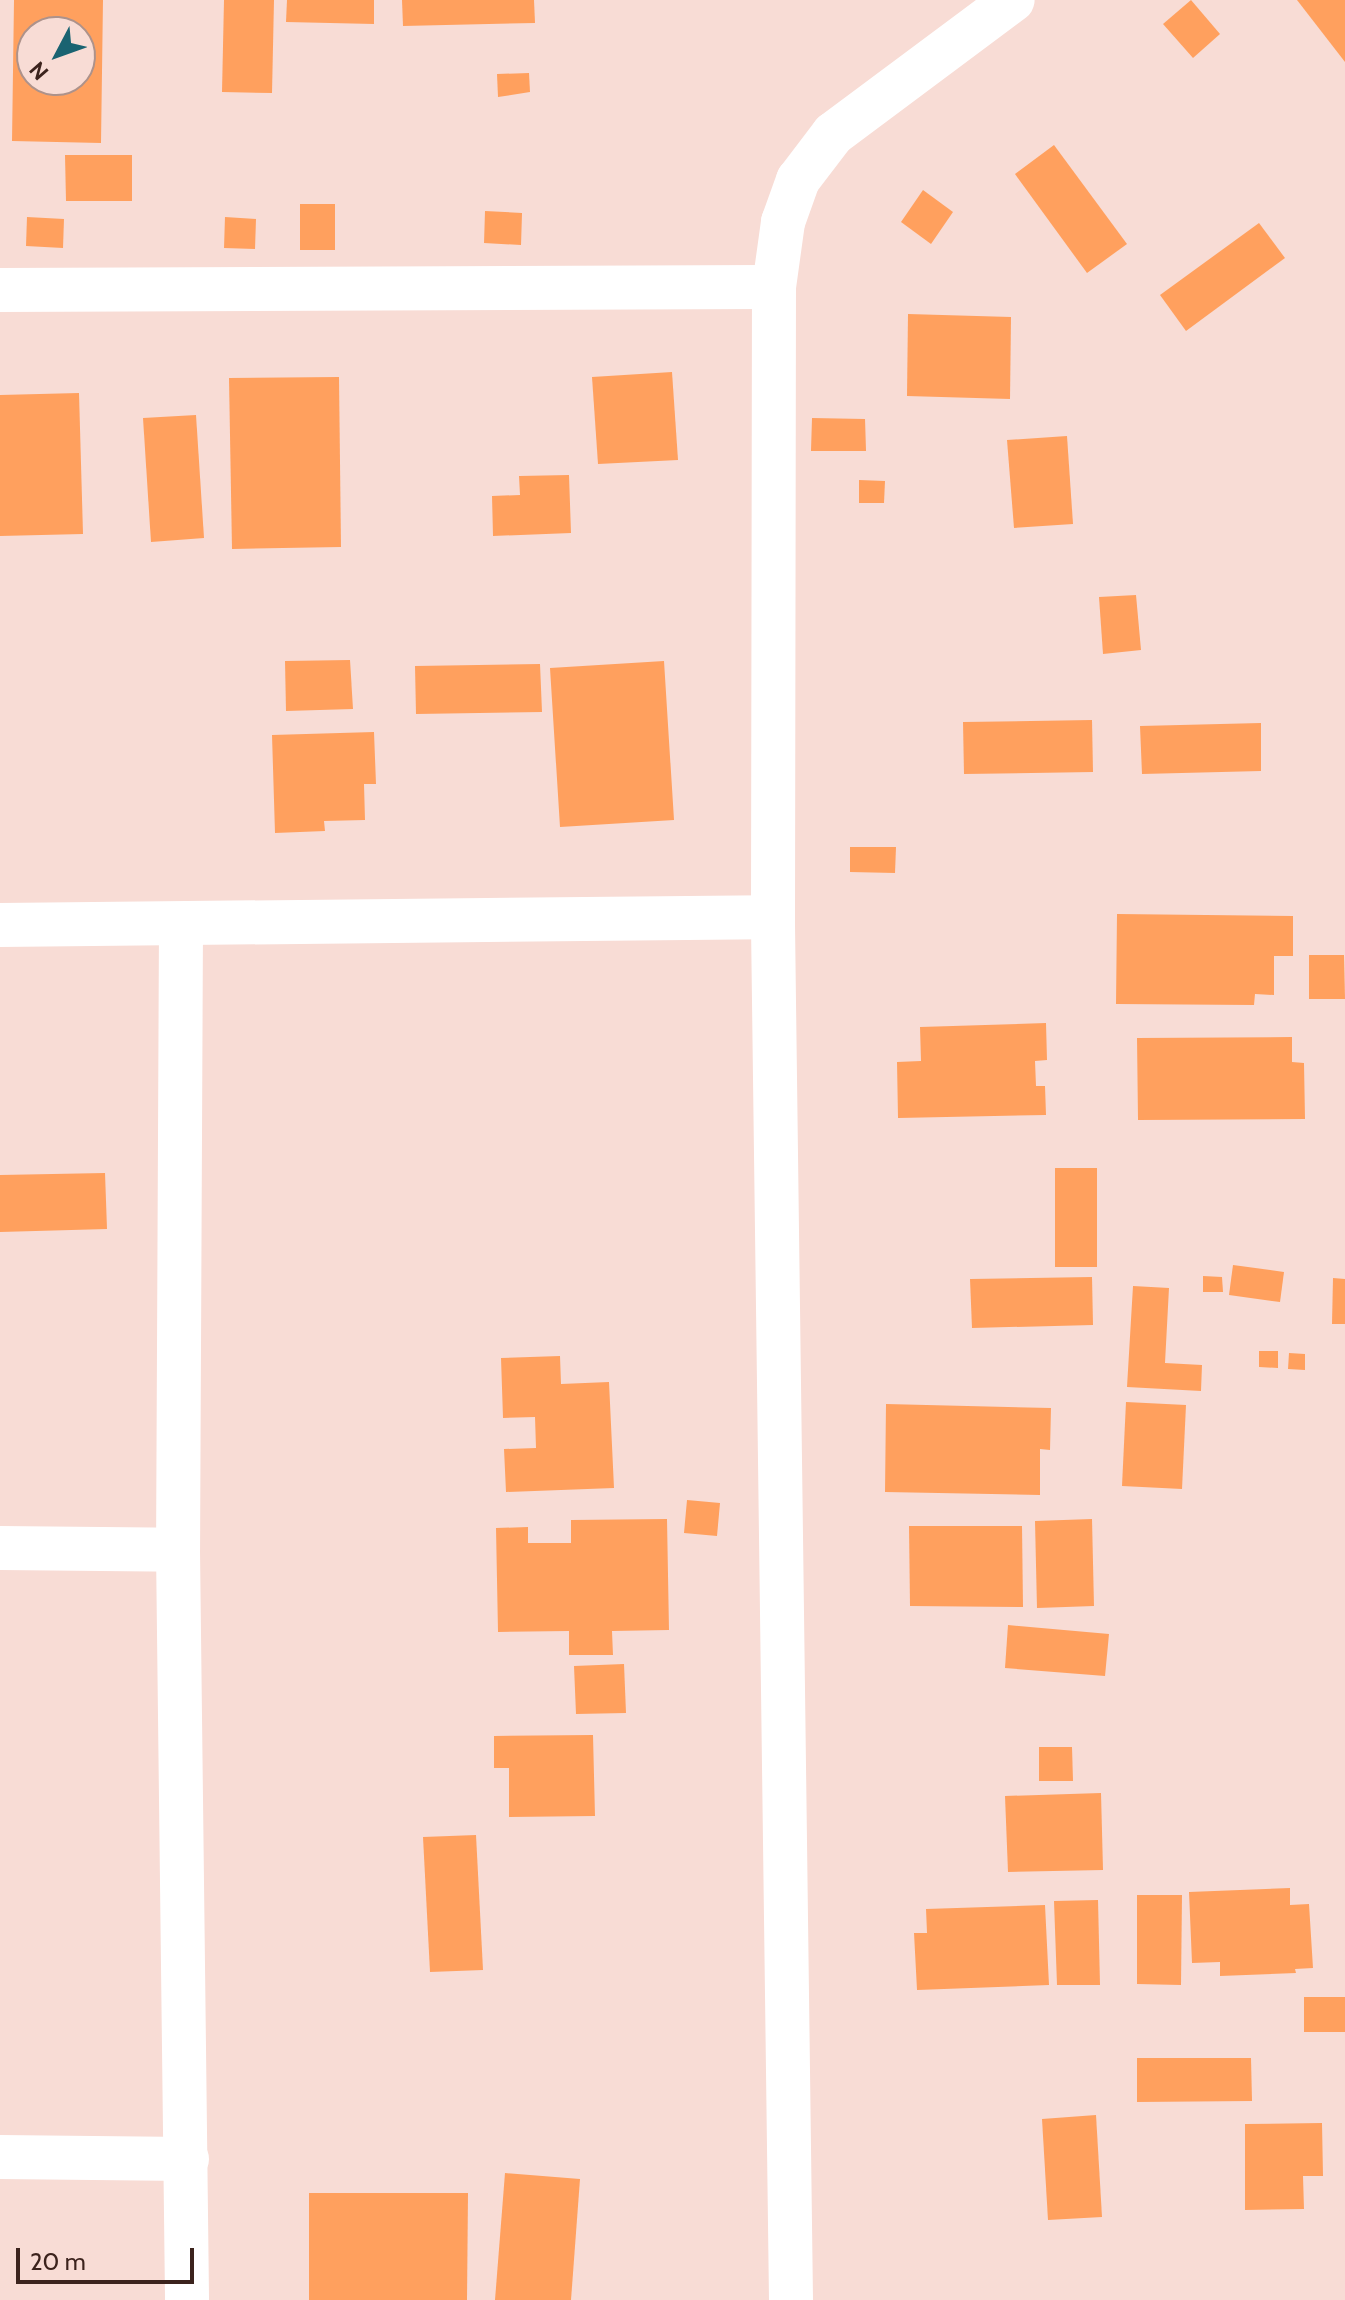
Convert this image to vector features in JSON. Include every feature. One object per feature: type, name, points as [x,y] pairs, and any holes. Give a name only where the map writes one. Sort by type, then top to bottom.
[{"type":"street","points":[[791,2300],[773,917],[774,287],[783,222],[798,180],[833,134],[1013,0]]},
{"type":"street","points":[[0,290],[774,287]]},
{"type":"street","points":[[0,925],[773,917]]},
{"type":"street","points":[[181,924],[178,1550],[187,2300]]},
{"type":"street","points":[[0,1548],[178,1550]]},
{"type":"street","points":[[0,2157],[187,2159]]},
{"type":"building","points":[[14,0],[103,0],[101,143],[12,141]]},
{"type":"building","points":[[224,0],[274,0],[272,93],[222,92]]},
{"type":"building","points":[[287,0],[374,0],[374,24],[286,22]]},
{"type":"building","points":[[402,0],[534,0],[535,23],[403,26]]},
{"type":"building","points":[[1191,0],[1220,34],[1193,58],[1163,24]]},
{"type":"building","points":[[1297,0],[1345,0],[1345,62]]},
{"type":"building","points":[[529,73],[530,92],[498,97],[497,74]]},
{"type":"building","points":[[1054,145],[1127,244],[1087,273],[1015,174]]},
{"type":"building","points":[[65,155],[132,155],[132,201],[66,201]]},
{"type":"building","points":[[923,190],[953,212],[931,244],[901,222]]},
{"type":"building","points":[[300,204],[335,204],[335,250],[300,250]]},
{"type":"building","points":[[485,211],[522,213],[521,245],[484,243]]},
{"type":"building","points":[[27,217],[64,219],[63,248],[26,246]]},
{"type":"building","points":[[225,217],[256,219],[255,249],[224,248]]},
{"type":"building","points":[[1259,223],[1285,258],[1186,331],[1160,295]]},
{"type":"building","points":[[908,314],[1011,317],[1010,399],[907,396]]},
{"type":"building","points":[[672,372],[678,460],[598,464],[592,377]]},
{"type":"building","points":[[339,377],[341,547],[232,549],[229,378]]},
{"type":"building","points":[[79,393],[83,534],[0,536],[0,395]]},
{"type":"building","points":[[196,415],[204,538],[151,542],[143,418]]},
{"type":"building","points":[[812,418],[865,419],[866,451],[811,451]]},
{"type":"building","points":[[1067,436],[1073,524],[1014,528],[1007,440]]},
{"type":"building","points":[[569,475],[571,533],[493,536],[492,496],[520,495],[519,476]]},
{"type":"building","points":[[859,480],[885,481],[884,503],[859,503]]},
{"type":"building","points":[[1136,595],[1141,650],[1103,654],[1099,597]]},
{"type":"building","points":[[350,660],[353,709],[286,711],[285,661]]},
{"type":"building","points":[[664,661],[674,820],[560,827],[550,668]]},
{"type":"building","points":[[540,664],[542,712],[416,714],[415,666]]},
{"type":"building","points":[[1092,720],[1093,772],[964,774],[963,722]]},
{"type":"building","points":[[1261,723],[1261,771],[1142,774],[1140,726]]},
{"type":"building","points":[[374,732],[376,784],[364,784],[365,820],[324,821],[325,831],[275,833],[272,735]]},
{"type":"building","points":[[850,847],[896,847],[895,873],[850,872]]},
{"type":"building","points":[[1117,914],[1293,916],[1293,956],[1274,956],[1274,995],[1255,994],[1254,1005],[1116,1004]]},
{"type":"building","points":[[1309,955],[1344,955],[1345,999],[1309,999]]},
{"type":"building","points":[[1046,1023],[1047,1060],[1035,1061],[1036,1086],[1045,1086],[1046,1115],[898,1118],[897,1062],[921,1061],[920,1027]]},
{"type":"building","points":[[1292,1037],[1292,1062],[1304,1063],[1305,1119],[1138,1120],[1137,1038]]},
{"type":"building","points":[[1055,1168],[1097,1168],[1097,1267],[1055,1267]]},
{"type":"building","points":[[105,1173],[107,1229],[0,1232],[0,1175]]},
{"type":"building","points":[[1233,1265],[1284,1272],[1280,1302],[1229,1295]]},
{"type":"building","points":[[1203,1276],[1222,1277],[1223,1292],[1203,1292]]},
{"type":"building","points":[[1092,1277],[1093,1325],[972,1328],[970,1279]]},
{"type":"building","points":[[1333,1278],[1345,1279],[1345,1324],[1332,1324]]},
{"type":"building","points":[[1133,1286],[1169,1288],[1165,1363],[1202,1365],[1201,1391],[1127,1387]]},
{"type":"building","points":[[1259,1351],[1278,1351],[1278,1368],[1259,1367]]},
{"type":"building","points":[[1289,1353],[1305,1354],[1305,1370],[1288,1369]]},
{"type":"building","points":[[560,1356],[561,1384],[609,1382],[614,1488],[506,1492],[504,1449],[536,1448],[535,1417],[503,1418],[501,1358]]},
{"type":"building","points":[[1126,1402],[1186,1405],[1182,1489],[1122,1486]]},
{"type":"building","points":[[886,1404],[1051,1408],[1050,1450],[1040,1449],[1040,1495],[885,1492]]},
{"type":"building","points":[[687,1500],[720,1503],[717,1536],[684,1533]]},
{"type":"building","points":[[667,1519],[669,1630],[612,1631],[613,1655],[569,1655],[569,1631],[498,1632],[496,1528],[528,1527],[528,1543],[571,1543],[571,1520]]},
{"type":"building","points":[[1092,1519],[1094,1606],[1037,1608],[1035,1521]]},
{"type":"building","points":[[909,1526],[1022,1526],[1023,1607],[910,1606]]},
{"type":"building","points":[[1008,1625],[1109,1634],[1105,1676],[1005,1668]]},
{"type":"building","points":[[624,1664],[626,1713],[576,1714],[574,1666]]},
{"type":"building","points":[[593,1735],[595,1816],[509,1817],[509,1768],[494,1768],[494,1736]]},
{"type":"building","points":[[1039,1747],[1072,1747],[1073,1781],[1039,1781]]},
{"type":"building","points":[[1101,1793],[1103,1870],[1008,1872],[1005,1796]]},
{"type":"building","points":[[476,1835],[483,1970],[430,1972],[423,1837]]},
{"type":"building","points":[[1290,1888],[1290,1905],[1309,1904],[1313,1968],[1295,1969],[1296,1973],[1220,1976],[1220,1962],[1192,1963],[1189,1892]]},
{"type":"building","points":[[1137,1895],[1182,1895],[1181,1985],[1137,1984]]},
{"type":"building","points":[[1098,1900],[1100,1985],[1057,1985],[1054,1901]]},
{"type":"building","points":[[1045,1905],[1049,1985],[917,1990],[914,1933],[927,1933],[926,1909]]},
{"type":"building","points":[[1304,1997],[1345,1997],[1345,2032],[1304,2032]]},
{"type":"building","points":[[1137,2058],[1251,2058],[1252,2101],[1137,2102]]},
{"type":"building","points":[[1096,2115],[1102,2217],[1048,2220],[1042,2119]]},
{"type":"building","points":[[1322,2123],[1323,2176],[1303,2176],[1304,2209],[1245,2210],[1245,2124]]},
{"type":"building","points":[[505,2173],[580,2179],[571,2300],[495,2300]]},
{"type":"building","points":[[309,2193],[468,2193],[467,2300],[309,2300]]}]
